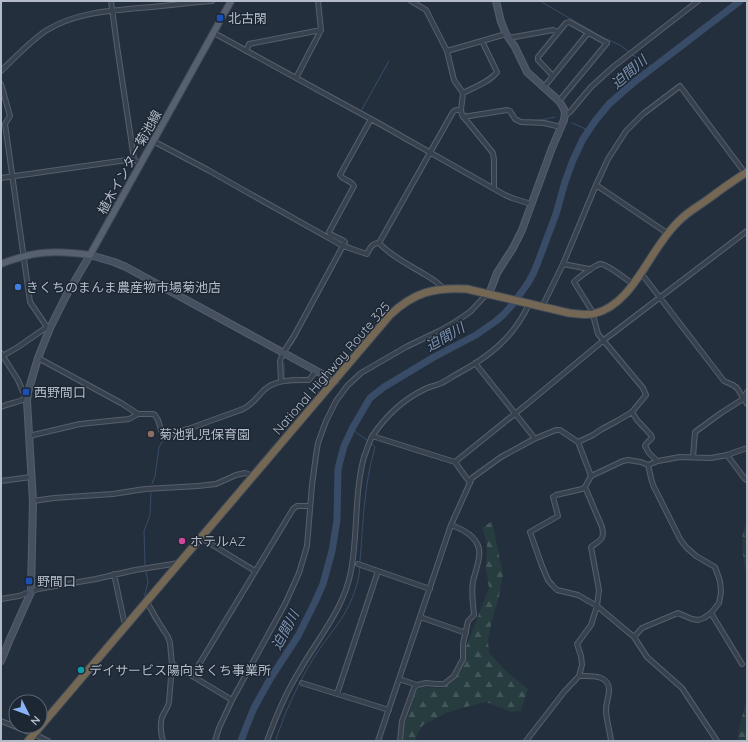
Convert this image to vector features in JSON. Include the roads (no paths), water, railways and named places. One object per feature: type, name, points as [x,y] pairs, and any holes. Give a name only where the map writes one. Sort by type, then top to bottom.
[{"type":"highway","name":"National Highway Route 325","points":[[48,718],[148,602],[395,310],[420,294],[444,288],[467,289],[569,313],[592,314],[604,310],[615,304],[624,296],[667,233],[688,212],[746,173]]},
{"type":"highway","name":"National Highway Route 325","points":[[28,741],[34,734]]},
{"type":"main road","name":"植木インター菊池線","points":[[90,255],[231,1]]},
{"type":"main road","points":[[1,264],[24,256],[43,252],[65,252],[90,255]]},
{"type":"street","points":[[111,1],[134,159],[140,164]]},
{"type":"street","points":[[1,71],[47,31],[57,25],[81,16],[92,13],[212,1]]},
{"type":"street","points":[[296,78],[321,30],[318,1]]},
{"type":"street","points":[[411,1],[426,10],[447,51],[454,80],[463,93],[460,110],[463,117],[493,153],[494,188]]},
{"type":"street","points":[[215,741],[219,728],[232,700],[296,582],[302,565],[307,546],[314,468],[318,444],[331,411],[343,391],[356,377],[406,347],[455,322],[470,312],[485,296],[489,294],[497,273],[511,252],[518,238],[561,127],[565,116],[564,109],[559,101],[527,72],[501,22],[496,1]]},
{"type":"street","points":[[565,116],[591,87],[621,60],[698,1]]},
{"type":"street","points":[[553,76],[538,60],[538,57],[566,23],[569,22],[607,43],[559,101]]},
{"type":"street","points":[[246,51],[249,44],[321,30]]},
{"type":"street","points":[[447,51],[482,41],[508,36],[553,30],[556,30],[558,33]]},
{"type":"street","points":[[214,33],[512,198],[531,204]]},
{"type":"street","points":[[544,87],[588,33]]},
{"type":"street","points":[[463,93],[494,76],[497,72],[482,41]]},
{"type":"street","points":[[1,84],[10,116],[5,124],[30,302],[48,327]]},
{"type":"street","points":[[542,307],[563,264],[608,159],[626,131],[643,114],[680,86],[746,173]]},
{"type":"street","points":[[153,141],[208,170],[343,246],[367,254],[375,243],[379,243],[454,110],[460,110]]},
{"type":"street","points":[[463,117],[506,110],[510,111],[515,119],[521,122],[544,123],[561,127]]},
{"type":"street","points":[[281,381],[280,361],[283,353],[297,331],[345,242],[329,232],[354,186],[340,175],[371,119]]},
{"type":"street","points":[[1,178],[134,159]]},
{"type":"street","points":[[596,185],[667,233]]},
{"type":"street","points":[[455,462],[604,340],[747,231]]},
{"type":"street","points":[[379,243],[384,248],[410,266],[439,283],[444,288]]},
{"type":"street","points":[[26,400],[48,327],[90,255],[126,267],[335,381]]},
{"type":"street","points":[[563,264],[588,268],[590,270]]},
{"type":"street","points":[[578,442],[632,412],[646,396],[643,388],[598,334],[592,311],[574,282],[599,264],[604,264],[632,284]]},
{"type":"street","points":[[640,273],[724,381],[737,388],[747,404]]},
{"type":"street","points":[[267,741],[282,702],[292,683],[334,616],[346,591],[352,561],[362,465],[372,436],[397,407],[408,399],[475,364],[505,341],[524,316],[528,303]]},
{"type":"street","points":[[1,662],[31,592],[33,521],[26,400],[18,380],[2,355],[18,347],[48,327]]},
{"type":"street","points":[[38,358],[121,403],[138,414]]},
{"type":"street","points":[[475,364],[534,439]]},
{"type":"street","points":[[29,436],[80,424],[129,419],[138,414],[153,414],[158,420],[163,436],[188,429],[246,408],[266,388],[281,381],[309,380],[316,371]]},
{"type":"street","points":[[693,457],[694,432],[743,399],[747,392]]},
{"type":"street","points":[[1,407],[10,403],[26,400]]},
{"type":"street","points":[[632,412],[637,420],[651,435],[652,438],[645,446],[649,453],[657,461]]},
{"type":"street","points":[[378,741],[452,525],[472,478],[501,457],[534,439],[556,430],[560,430],[578,442],[591,476]]},
{"type":"street","points":[[372,436],[455,462],[470,483]]},
{"type":"street","points":[[717,741],[682,688],[647,657],[634,637],[597,606],[578,596],[557,590],[552,586],[542,566],[530,532],[558,516],[553,497],[582,488],[591,476],[623,461],[628,460],[641,462],[648,465],[657,461],[680,457],[711,458],[727,455],[747,448]]},
{"type":"street","points":[[727,455],[747,480]]},
{"type":"street","points":[[634,637],[642,628],[678,613],[692,619],[698,620],[704,618],[711,613],[719,603],[721,596],[721,586],[715,568],[696,556],[680,539],[653,485],[648,465]]},
{"type":"street","points":[[33,502],[54,498],[113,494],[145,489],[216,484],[236,475],[245,473],[254,476]]},
{"type":"street","points":[[1,481],[31,477]]},
{"type":"street","points":[[526,741],[564,692],[579,676],[582,665],[577,644],[591,625],[597,606],[599,590],[591,547],[603,537],[604,534],[585,486]]},
{"type":"street","points":[[192,676],[294,509],[297,506],[310,506]]},
{"type":"street","points":[[400,741],[402,721],[414,688],[426,683],[444,684],[454,676],[463,659],[463,644],[468,621],[474,615],[472,597],[473,582],[480,552],[479,547],[473,536],[452,525]]},
{"type":"street","points":[[201,538],[255,571]]},
{"type":"street","points":[[1,599],[19,596],[38,589],[173,563],[180,563]]},
{"type":"street","points":[[358,564],[430,589]]},
{"type":"street","points":[[337,694],[378,571]]},
{"type":"street","points":[[114,574],[124,621],[128,624]]},
{"type":"street","points":[[148,602],[170,643],[172,665],[169,706],[161,722],[163,741]]},
{"type":"street","points":[[711,613],[742,664]]},
{"type":"street","points":[[420,617],[466,633]]},
{"type":"street","points":[[172,665],[232,700]]},
{"type":"street","points":[[579,676],[596,676],[607,682],[609,689],[606,713],[611,741]]},
{"type":"street","points":[[399,679],[417,686]]},
{"type":"street","points":[[302,683],[389,710]]},
{"type":"street","points":[[34,734],[48,741]]},
{"type":"waterway","points":[[540,1],[602,37],[620,45],[629,52]]},
{"type":"waterway","name":"迫間川","points":[[241,741],[254,708],[270,679],[298,636],[323,584],[332,551],[337,520],[338,470],[340,461],[344,446],[353,427],[370,398],[384,387],[434,357],[476,335],[503,315],[513,304],[534,272],[556,214],[573,160],[583,139],[595,121],[609,104],[633,83],[740,1]]},
{"type":"waterway","points":[[631,54],[653,67]]},
{"type":"waterway","points":[[361,111],[389,61]]},
{"type":"waterway","points":[[464,112],[468,114],[507,108],[510,109]]},
{"type":"waterway","points":[[429,149],[450,112]]},
{"type":"waterway","points":[[359,115],[369,120]]},
{"type":"waterway","points":[[528,120],[540,120],[555,117]]},
{"type":"waterway","points":[[572,123],[588,130]]},
{"type":"waterway","points":[[378,241],[426,155]]},
{"type":"waterway","points":[[347,244],[363,251]]},
{"type":"waterway","points":[[370,253],[375,246]]},
{"type":"waterway","points":[[292,345],[344,249]]},
{"type":"waterway","points":[[284,363],[284,379]]},
{"type":"waterway","points":[[217,421],[243,412],[250,407]]},
{"type":"waterway","points":[[352,428],[368,441]]},
{"type":"waterway","points":[[152,484],[155,476],[159,447],[164,439],[179,433]]},
{"type":"waterway","points":[[360,562],[366,490],[375,447],[371,443]]},
{"type":"waterway","points":[[145,565],[144,531],[150,515],[151,493]]},
{"type":"waterway","points":[[276,741],[283,719],[303,677],[319,649],[341,619],[349,605],[358,581],[360,566]]},
{"type":"waterway","points":[[144,599],[148,582],[146,572]]},
{"type":"waterway","points":[[147,607],[154,621],[159,626]]},
{"type":"place","name":"北古閑","points":[[220,18]]},
{"type":"place","name":"きくちのまんま農産物市場菊池店","points":[[18,287]]},
{"type":"place","name":"西野間口","points":[[26,392]]},
{"type":"place","name":"菊池乳児保育園","points":[[151,434]]},
{"type":"place","name":"ホテルAZ","points":[[182,541]]},
{"type":"place","name":"野間口","points":[[29,581]]},
{"type":"place","name":"デイサービス陽向きくち事業所","points":[[81,670]]}]
